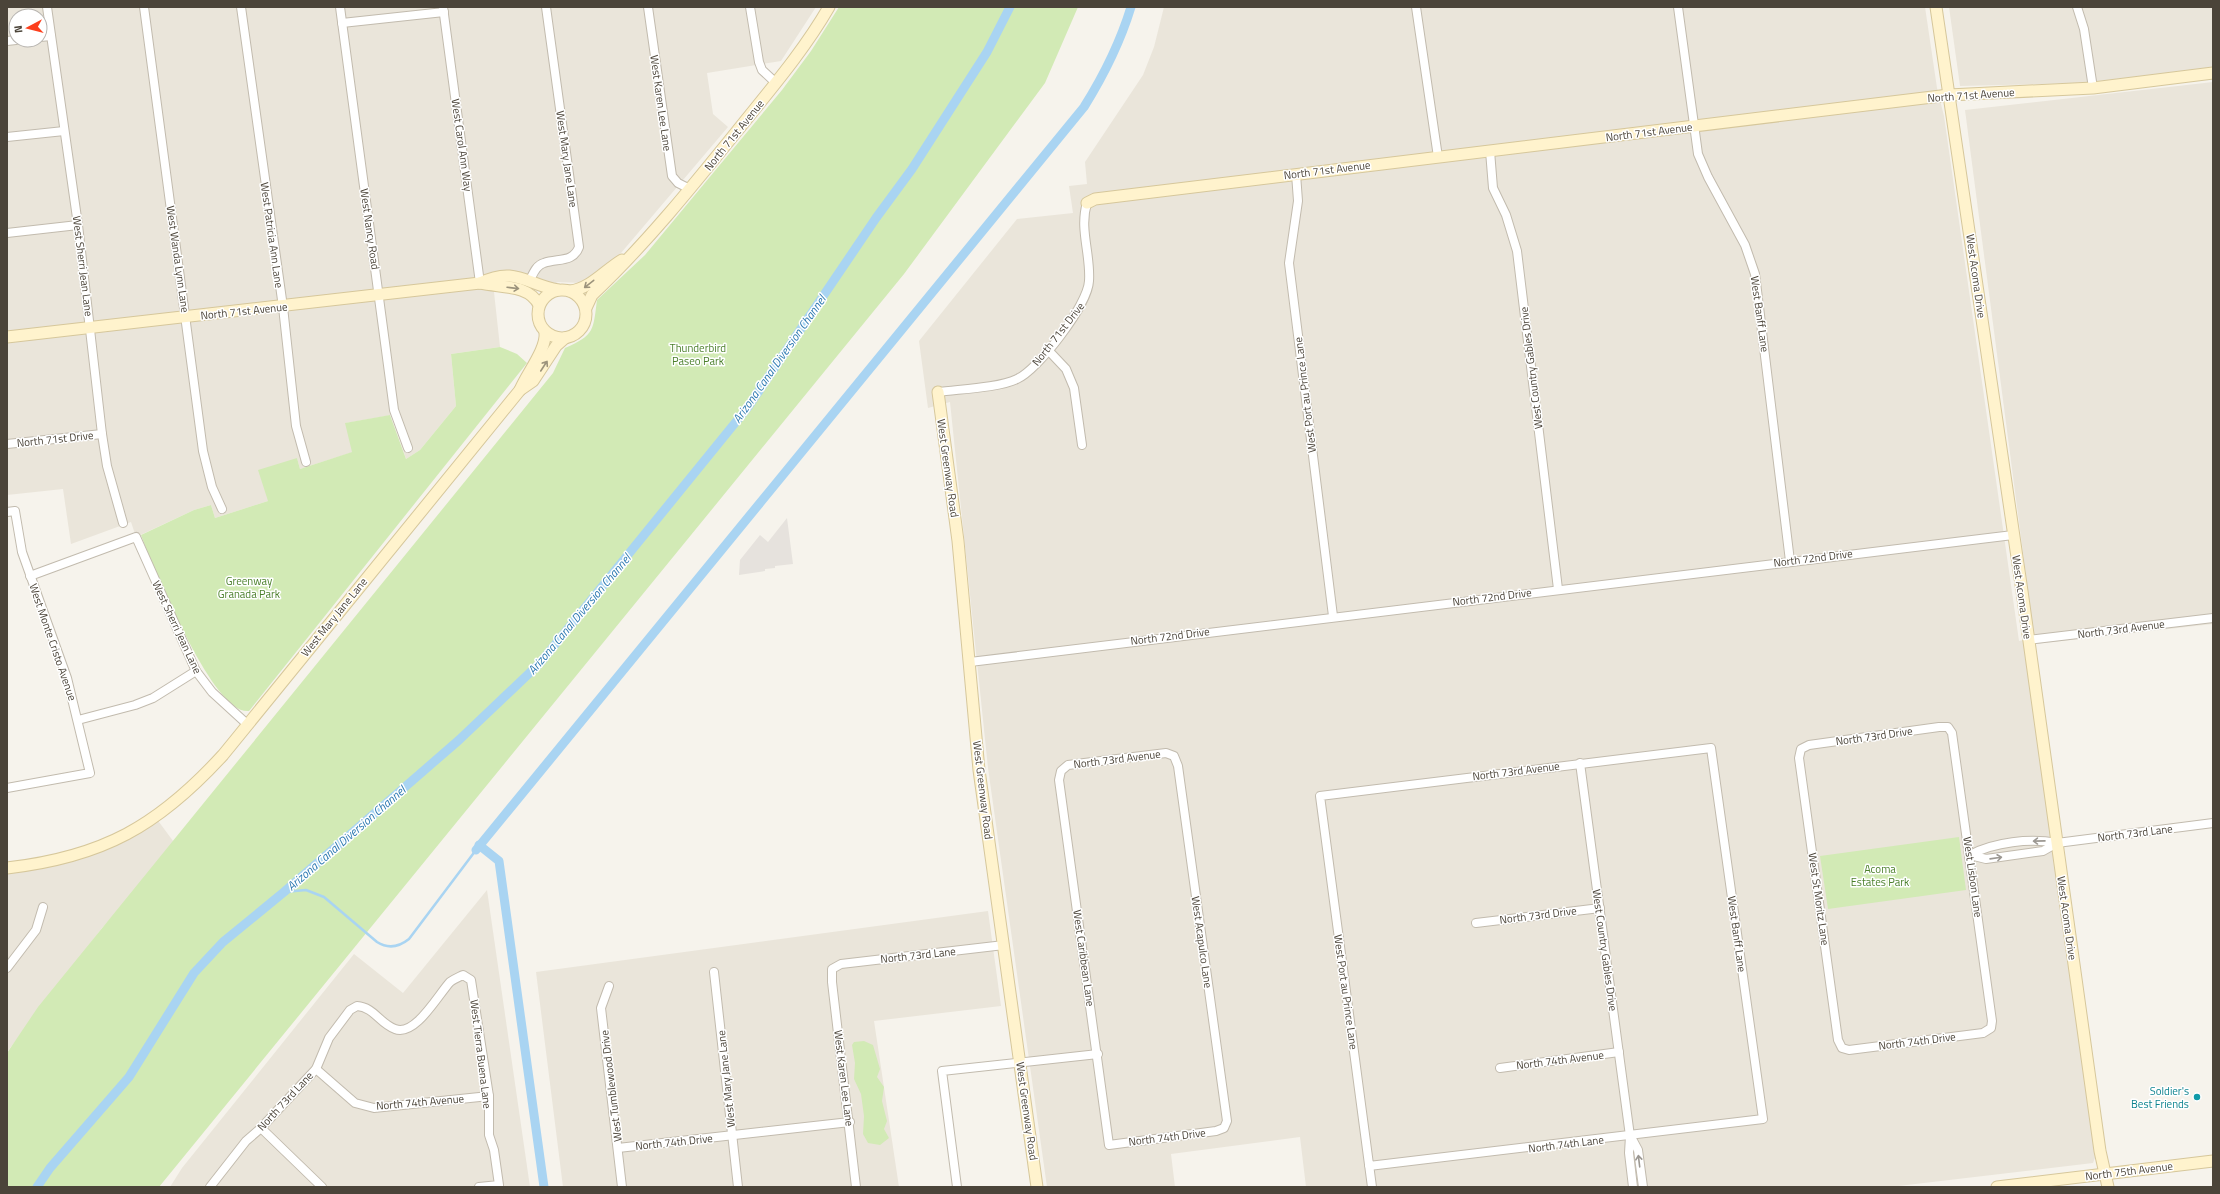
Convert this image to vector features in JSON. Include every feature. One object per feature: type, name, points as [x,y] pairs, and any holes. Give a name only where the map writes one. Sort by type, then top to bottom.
[{"type":"street","name":"West Sherri Jean Lane","points":[[47,7],[78,225],[102,434],[107,466],[123,523]]},
{"type":"street","name":"West Wanda Lynn Lane","points":[[144,7],[186,317],[202,451],[212,487],[222,509]]},
{"type":"street","name":"West Patricia Ann Lane","points":[[241,7],[282,307],[296,426],[306,462]]},
{"type":"street","name":"West Nancy Road","points":[[340,7],[394,410],[408,448]]},
{"type":"street","name":"West Mary Jane Lane","points":[[530,280],[536,269],[543,263],[569,258],[576,254],[579,247],[546,7]]},
{"type":"street","name":"West Karen Lee Lane","points":[[648,7],[672,176],[678,183],[690,189]]},
{"type":"street","points":[[750,7],[759,62],[762,70],[776,83]]},
{"type":"street","name":"North 71st Avenue","points":[[565,338],[579,331],[585,320],[586,308],[592,295],[657,228],[690,189],[812,36],[829,7]]},
{"type":"street","points":[[1416,7],[1438,156]]},
{"type":"street","name":"West Banff Lane","points":[[1678,7],[1698,154],[1708,177],[1745,245],[1755,274],[1790,561]]},
{"type":"street","name":"West Acoma Drive","points":[[1936,7],[2014,535],[2100,1151],[2108,1187]]},
{"type":"street","points":[[2078,7],[2084,29],[2093,88]]},
{"type":"street","points":[[342,23],[443,10]]},
{"type":"street","name":"West Carol Ann Way","points":[[443,10],[480,283]]},
{"type":"street","name":"North 71st Avenue","points":[[1087,203],[1095,199],[1438,156],[1949,95],[2093,88],[2213,73]]},
{"type":"street","points":[[7,137],[64,131]]},
{"type":"street","name":"West Country Gables Drive","points":[[1490,151],[1493,188],[1506,215],[1517,251],[1558,589]]},
{"type":"street","name":"West Port au Prince Lane","points":[[1296,174],[1298,201],[1289,263],[1332,616]]},
{"type":"street","name":"North 71st Drive","points":[[938,392],[1016,380],[1029,372],[1048,350],[1084,301],[1089,288],[1090,277],[1083,219],[1087,203]]},
{"type":"street","points":[[7,233],[78,225]]},
{"type":"street","name":"North 71st Avenue","points":[[480,283],[495,276],[510,276],[530,280],[544,287],[570,291],[585,287],[612,266],[630,256]]},
{"type":"street","name":"North 71st Avenue","points":[[7,337],[282,307],[379,294],[480,283],[526,291],[536,298],[539,305]]},
{"type":"street","points":[[558,290],[547,295],[539,305],[538,319],[545,332],[558,338],[565,338]]},
{"type":"street","points":[[570,291],[580,298],[586,308]]},
{"type":"street","name":"West Mary Jane Lane","points":[[520,390],[526,374],[544,346],[545,332]]},
{"type":"street","name":"West Mary Jane Lane","points":[[7,868],[64,858],[107,845],[136,829],[170,807],[199,782],[520,390],[533,381],[556,346],[565,338]]},
{"type":"street","points":[[1048,350],[1066,369],[1074,388],[1082,445]]},
{"type":"street","name":"West Greenway Road","points":[[938,392],[958,541],[979,770],[1037,1187]]},
{"type":"street","name":"North 71st Drive","points":[[7,444],[102,434]]},
{"type":"street","name":"West Monte Cristo Avenue","points":[[7,788],[90,773],[67,678],[30,576],[11,512]]},
{"type":"street","name":"North 72nd Drive","points":[[970,662],[1332,616],[2014,535]]},
{"type":"street","name":"West Sherri Jean Lane","points":[[30,576],[136,537],[196,671],[212,692],[247,724]]},
{"type":"street","name":"North 73rd Avenue","points":[[2028,640],[2213,618]]},
{"type":"street","points":[[78,720],[141,703],[196,671]]},
{"type":"street","name":"North 73rd Drive","points":[[1801,749],[1809,745],[1948,727]]},
{"type":"street","name":"West Lisbon Lane","points":[[1948,727],[1952,733],[1970,855],[1992,1021],[1991,1028]]},
{"type":"street","name":"West Banff Lane","points":[[1711,748],[1763,1119]]},
{"type":"street","name":"North 73rd Avenue","points":[[1320,796],[1711,748]]},
{"type":"street","name":"West St Moritz Lane","points":[[1801,749],[1800,758],[1838,1040],[1842,1048]]},
{"type":"street","name":"North 73rd Avenue","points":[[1061,771],[1068,766],[1166,753],[1174,756]]},
{"type":"street","name":"West Acapulco Lane","points":[[1174,756],[1178,766],[1226,1113],[1224,1128]]},
{"type":"street","name":"West Country Gables Drive","points":[[1580,763],[1630,1136],[1629,1153],[1633,1187]]},
{"type":"street","name":"West Caribbean Lane","points":[[1061,771],[1059,780],[1098,1054],[1109,1144]]},
{"type":"street","name":"West Port au Prince Lane","points":[[1320,796],[1372,1187]]},
{"type":"street","name":"North 73rd Lane","points":[[1970,855],[1984,847],[2020,842],[2041,840],[2057,843],[2213,823]]},
{"type":"street","points":[[2020,842],[2022,854]]},
{"type":"street","name":"North 73rd Lane","points":[[1970,855],[1986,859],[2043,851],[2057,843]]},
{"type":"street","points":[[7,968],[36,930],[43,907]]},
{"type":"street","name":"North 73rd Drive","points":[[1476,923],[1600,908]]},
{"type":"street","name":"North 73rd Lane","points":[[832,969],[841,964],[1004,945]]},
{"type":"street","name":"West Karen Lee Lane","points":[[832,969],[832,982],[850,1122],[856,1187]]},
{"type":"street","name":"West Mary Jane Lane","points":[[714,972],[738,1187]]},
{"type":"street","name":"North 73rd Lane","points":[[210,1187],[246,1141],[261,1128],[316,1069],[329,1038],[350,1010],[357,1006],[365,1006],[395,1029],[406,1030],[416,1024],[451,982],[463,975]]},
{"type":"street","name":"West Tierra Buena Lane","points":[[463,975],[471,980],[489,1096],[489,1135],[494,1150],[499,1185],[479,1187]]},
{"type":"street","name":"West Tumblewood Drive","points":[[609,986],[601,1008],[622,1187]]},
{"type":"street","name":"North 74th Drive","points":[[1842,1048],[1849,1050],[1976,1034],[1983,1033],[1991,1028]]},
{"type":"street","name":"North 74th Avenue","points":[[1500,1068],[1619,1052]]},
{"type":"street","points":[[957,1187],[942,1071],[1098,1054]]},
{"type":"street","name":"North 74th Avenue","points":[[316,1069],[355,1103],[374,1108],[489,1096]]},
{"type":"street","name":"North 74th Lane","points":[[1369,1166],[1763,1119]]},
{"type":"street","name":"North 74th Drive","points":[[618,1148],[850,1122]]},
{"type":"street","points":[[261,1128],[322,1187]]},
{"type":"street","name":"North 74th Drive","points":[[1109,1144],[1216,1131],[1224,1128]]},
{"type":"street","name":"West Country Gables Drive","points":[[1630,1136],[1638,1150],[1643,1187]]},
{"type":"street","name":"North 75th Avenue","points":[[1997,1187],[2213,1161]]},
{"type":"shaded area","points":[[7,7],[816,7],[781,61],[707,73],[713,114],[728,127],[621,253],[582,283],[558,282],[538,291],[527,285],[510,282],[493,283],[500,347],[451,354],[456,406],[420,450],[406,459],[392,415],[346,423],[353,452],[300,469],[297,458],[268,501],[215,518],[211,505],[194,510],[136,537],[131,522],[71,544],[63,489],[7,495]]},
{"type":"shaded area","points":[[1164,7],[1925,7],[1937,88],[1944,116],[2019,641],[2024,640],[2096,1155],[2093,1163],[1890,1187],[1306,1187],[1300,1137],[1171,1154],[1175,1187],[1047,1187],[988,768],[950,402],[928,408],[919,341],[1017,219],[1073,213],[1069,186],[1087,184],[1085,162],[1143,75],[1154,47]]},
{"type":"shaded area","points":[[1949,7],[2213,7],[2213,68],[2080,83],[1960,86]]},
{"type":"shaded area","points":[[2213,82],[2213,624],[2035,644],[1965,110]]},
{"type":"shaded area","points":[[787,518],[793,564],[775,566],[775,568],[765,569],[765,571],[739,575],[740,560],[760,535],[768,542]]},
{"type":"shaded area","points":[[156,818],[176,845],[102,928],[7,1052],[7,868],[65,858]]},
{"type":"shaded area","points":[[487,890],[530,1187],[170,1187],[182,1168],[354,954],[403,993]]},
{"type":"shaded area","points":[[988,911],[1001,1006],[874,1021],[899,1187],[563,1187],[536,972]]},
{"type":"green space","name":"Thunderbird Paseo Park","points":[[839,7],[1078,7],[1045,83],[904,274],[159,1187],[7,1187],[7,1053],[38,1007],[553,373],[565,348],[587,335],[591,330],[595,318],[597,300],[645,255],[782,90],[811,51]]},
{"type":"green space","name":"Greenway Granada Park","points":[[500,347],[517,354],[527,363],[249,711],[235,707],[220,692],[205,671],[177,617],[148,554],[141,535],[194,510],[211,505],[215,518],[268,501],[258,470],[297,458],[300,469],[352,452],[345,423],[390,415],[406,459],[420,450],[456,406],[451,354]]},
{"type":"green space","name":"Acoma Estates Park","points":[[1959,837],[1966,890],[1828,909],[1820,856]]},
{"type":"green space","points":[[864,1041],[873,1045],[880,1069],[877,1077],[884,1087],[882,1101],[887,1121],[884,1129],[889,1138],[880,1145],[868,1143],[863,1134],[864,1116],[861,1094],[854,1079],[855,1063],[852,1045],[854,1042]]},
{"type":"waterway","name":"Arizona Canal Diversion Channel","points":[[37,1187],[50,1168],[129,1077],[194,973],[223,942],[284,892],[459,740],[540,663],[748,407],[876,218],[912,169],[987,52],[1010,7]]},
{"type":"waterway","points":[[476,850],[1084,107],[1111,58],[1131,7]]},
{"type":"waterway","points":[[479,845],[499,861],[544,1187]]},
{"type":"waterway","points":[[284,892],[306,890],[324,897],[377,942],[385,946],[393,946],[401,944],[409,939],[476,850]]},
{"type":"place","name":"Soldier's Best Friends","points":[[2197,1097]]}]
